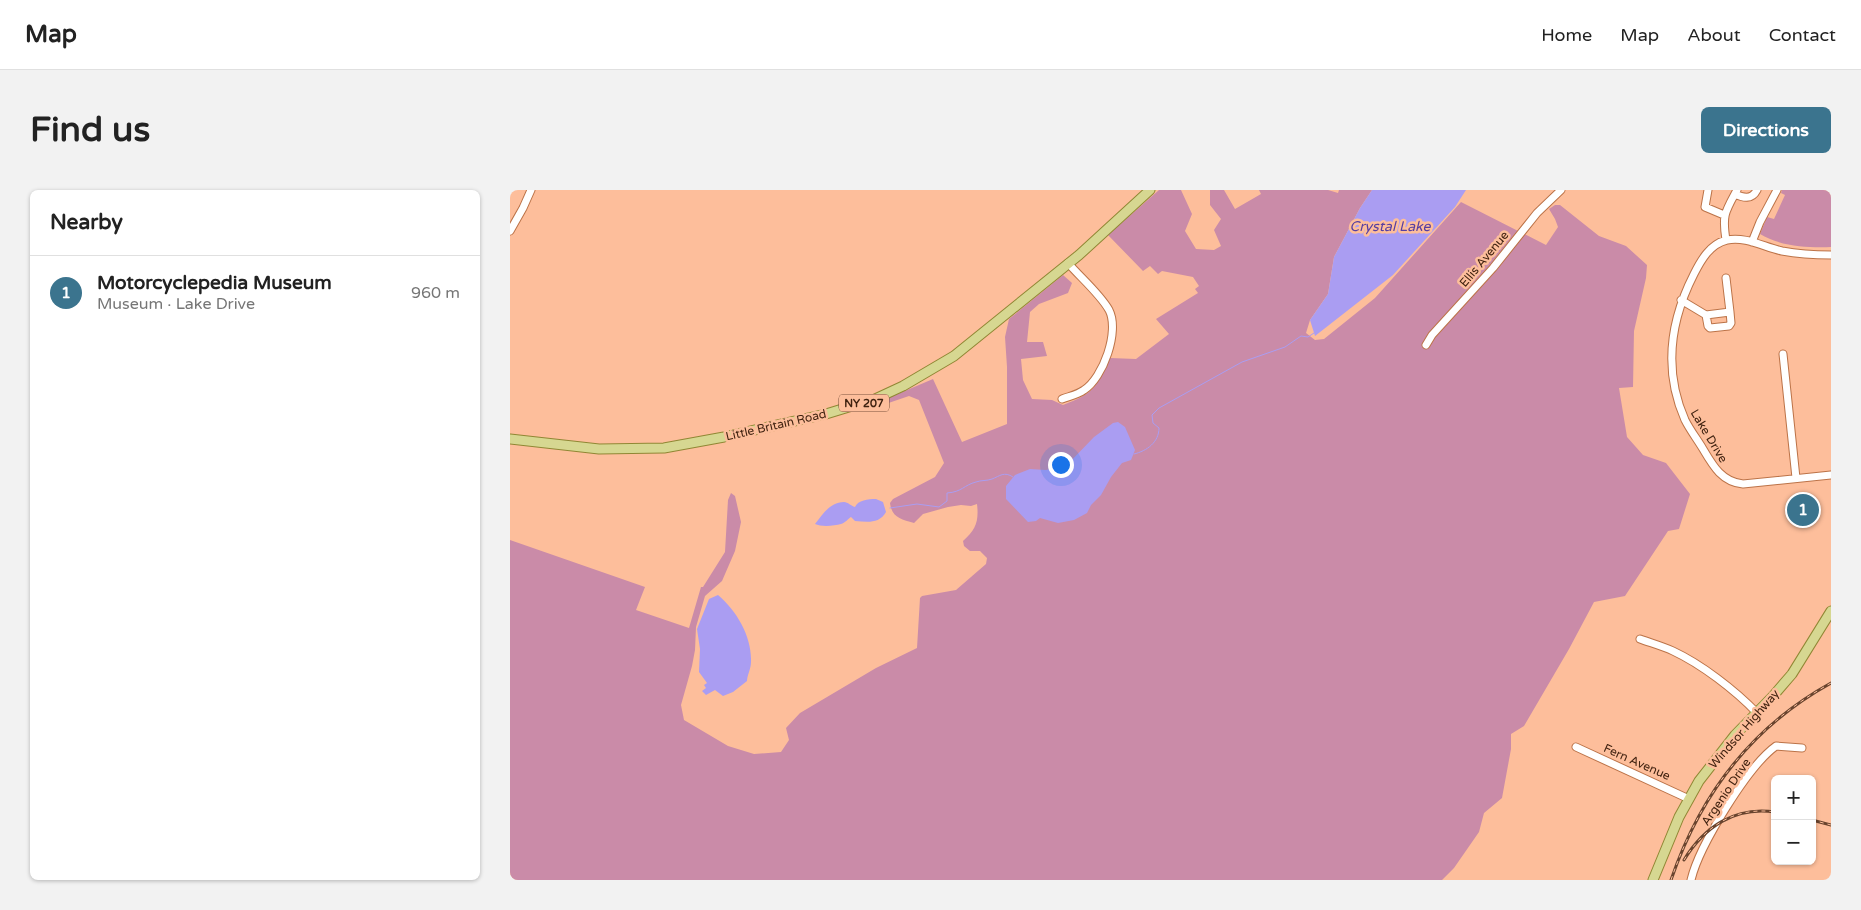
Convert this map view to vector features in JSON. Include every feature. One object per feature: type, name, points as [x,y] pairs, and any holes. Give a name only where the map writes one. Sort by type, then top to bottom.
[{"type":"main road","name":"Little Britain Road","points":[[510,439],[599,449],[664,448],[728,437],[852,407],[903,386],[954,356],[1068,263],[1150,190]]},
{"type":"main road","name":"Windsor Highway","points":[[1653,880],[1688,799],[1712,763],[1735,735],[1792,674],[1831,610]]},
{"type":"street","points":[[510,231],[524,208],[531,190]]},
{"type":"street","name":"Ellis Avenue","points":[[1426,345],[1432,335],[1493,268],[1537,213],[1561,190]]},
{"type":"street","points":[[1708,190],[1705,207],[1724,215]]},
{"type":"street","points":[[1757,190],[1751,197],[1747,198],[1736,192],[1724,215],[1723,222],[1726,240],[1735,239],[1752,242],[1796,253],[1831,254]]},
{"type":"street","points":[[1752,242],[1777,190]]},
{"type":"street","name":"Lake Drive","points":[[1726,240],[1704,256],[1681,300],[1673,331],[1671,349],[1676,392],[1686,422],[1714,466],[1725,478],[1735,483],[1743,484],[1831,475]]},
{"type":"street","points":[[1062,399],[1076,395],[1091,384],[1111,344],[1114,331],[1109,310],[1068,263]]},
{"type":"street","points":[[1706,315],[1710,328],[1729,326],[1731,323],[1726,278]]},
{"type":"street","points":[[1681,300],[1706,315],[1730,312]]},
{"type":"street","points":[[1783,354],[1796,478]]},
{"type":"street","points":[[1640,639],[1672,651],[1692,662],[1741,697],[1757,713]]},
{"type":"street","name":"Argenio Drive","points":[[1691,880],[1716,824],[1749,775],[1776,746],[1802,748]]},
{"type":"street","name":"Fern Avenue","points":[[1576,747],[1688,799]]},
{"type":"shaded area","points":[[1159,190],[1181,190],[1192,214],[1185,231],[1196,249],[1214,250],[1221,246],[1214,230],[1221,219],[1210,205],[1210,190],[1224,190],[1235,209],[1261,194],[1259,190],[1328,190],[1338,193],[1339,190],[1372,190],[1360,208],[1334,257],[1328,294],[1310,320],[1306,333],[1315,340],[1324,339],[1375,298],[1461,202],[1546,245],[1558,227],[1549,209],[1555,205],[1560,205],[1599,236],[1626,246],[1647,265],[1646,278],[1634,331],[1633,387],[1619,388],[1627,437],[1643,455],[1666,463],[1690,494],[1679,529],[1668,531],[1625,596],[1594,602],[1524,726],[1511,734],[1511,749],[1502,798],[1484,813],[1479,832],[1454,868],[1442,880],[510,880],[510,540],[645,587],[636,610],[689,628],[701,587],[703,587],[725,552],[728,500],[731,493],[735,496],[741,522],[735,551],[722,581],[705,596],[696,627],[692,666],[681,705],[684,720],[728,746],[754,754],[781,752],[789,740],[786,728],[800,713],[876,668],[917,648],[920,598],[922,596],[956,590],[986,564],[987,558],[980,551],[970,551],[964,546],[963,541],[976,525],[977,504],[948,507],[923,514],[914,523],[898,517],[891,508],[890,503],[893,499],[935,477],[944,463],[919,400],[909,396],[862,412],[860,410],[933,379],[962,442],[1007,424],[1005,337],[1009,319],[1063,275],[1072,283],[1068,293],[1039,304],[1030,312],[1027,342],[1043,342],[1047,356],[1021,359],[1023,380],[1032,399],[1052,400],[1063,405],[1082,397],[1093,388],[1110,358],[1136,359],[1169,334],[1156,319],[1198,293],[1195,289],[1199,286],[1193,277],[1162,271],[1158,274],[1150,266],[1143,271],[1108,235]]},
{"type":"shaded area","points":[[1782,190],[1831,190],[1831,247],[1785,244],[1760,234],[1767,217],[1774,219],[1785,195],[1781,193]]},
{"type":"water","name":"Crystal Lake","points":[[1372,190],[1466,190],[1455,207],[1393,275],[1315,336],[1310,320],[1328,294],[1334,257],[1360,208]]},
{"type":"water","points":[[1118,422],[1125,427],[1135,450],[1131,460],[1122,463],[1087,513],[1074,520],[1058,523],[1040,518],[1036,521],[1028,522],[1006,499],[1006,486],[1015,475],[1030,469],[1046,470],[1067,465],[1094,437],[1113,423]]},
{"type":"water","points":[[876,499],[883,502],[886,512],[880,519],[869,522],[855,521],[851,517],[838,525],[824,526],[815,524],[834,504],[845,502],[855,507],[861,501]]},
{"type":"water","points":[[718,595],[725,601],[742,625],[751,653],[751,665],[747,681],[733,692],[723,696],[715,690],[706,695],[702,691],[706,688],[704,685],[707,683],[699,672],[700,649],[697,629],[709,599]]},
{"type":"waterway","points":[[1134,454],[1143,451],[1155,442],[1159,428],[1153,423],[1152,415],[1159,408],[1242,362],[1285,347],[1301,336],[1308,337],[1314,333]]},
{"type":"waterway","points":[[890,508],[917,504],[939,507],[947,501],[947,493],[972,483],[990,480],[1002,475],[1007,474],[1013,477]]},
{"type":"railway","points":[[1671,880],[1697,820],[1713,792],[1732,766],[1776,720],[1831,683]]},
{"type":"railway","points":[[1684,860],[1701,838],[1722,821],[1747,812],[1771,812]]},
{"type":"railway","points":[[1816,821],[1831,825]]},
{"type":"place","name":"Motorcyclepedia Museum","points":[[1803,510]]}]
